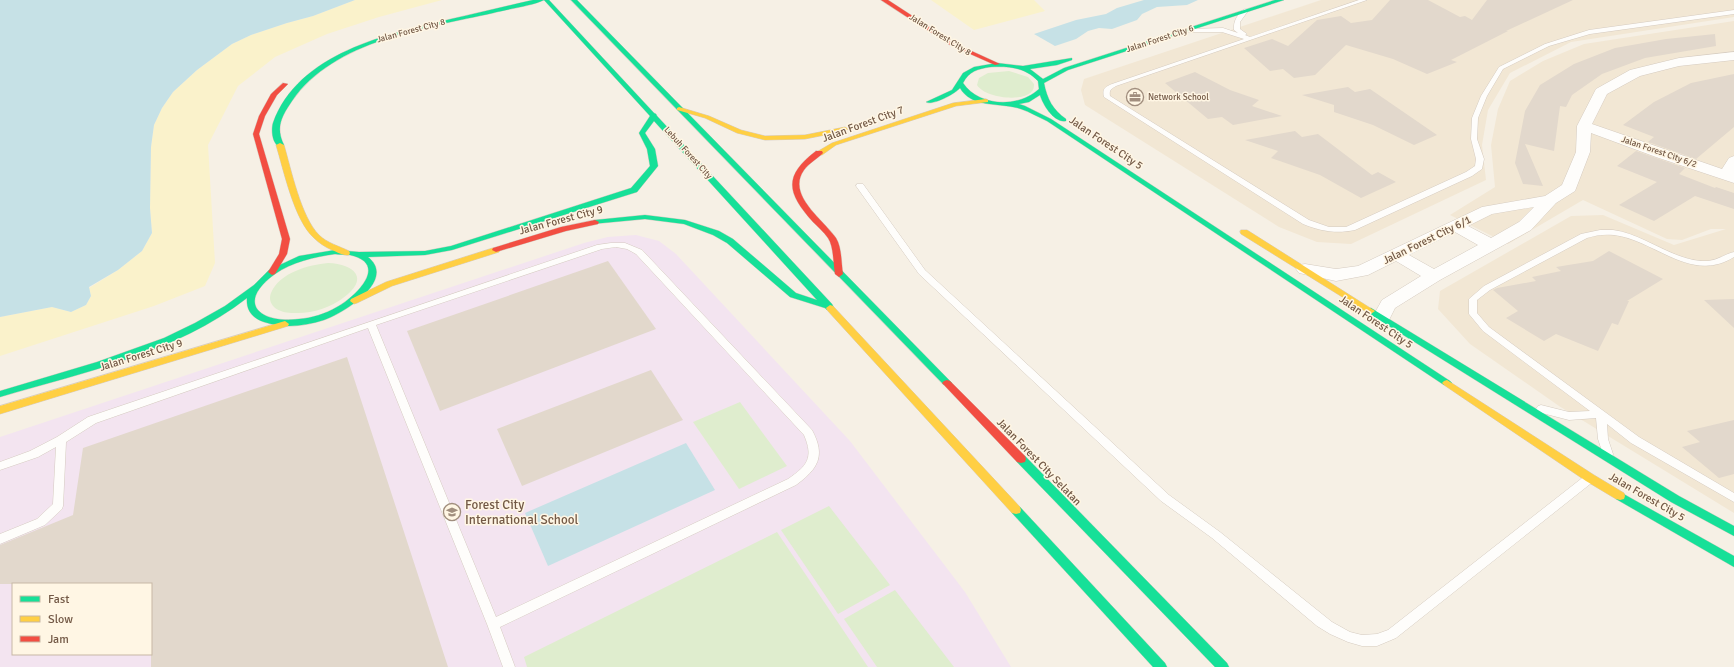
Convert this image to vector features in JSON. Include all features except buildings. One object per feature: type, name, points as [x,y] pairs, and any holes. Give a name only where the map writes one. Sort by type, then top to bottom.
[{"type":"street","name":"Jalan Forest City 8","points":[[309,65],[366,36],[404,25],[515,0]]},
{"type":"street","name":"Jalan Forest City 8","points":[[346,253],[328,244],[315,235],[302,212],[275,130],[281,114],[292,93],[311,74],[345,54],[374,41],[409,30],[541,0]]},
{"type":"street","name":"Lebuh Forest City","points":[[546,0],[654,115],[829,306]]},
{"type":"street","points":[[574,0],[839,274]]},
{"type":"street","name":"Jalan Forest City 8","points":[[884,0],[958,48],[976,57],[998,64]]},
{"type":"street","name":"Jalan Forest City 6","points":[[1022,68],[1057,63],[1257,0]]},
{"type":"street","name":"Jalan Forest City 6","points":[[1004,103],[1030,99],[1036,96],[1042,85],[1066,69],[1281,0]]},
{"type":"street","name":"Jalan Forest City 6/1","points":[[1381,318],[1388,304],[1434,276],[1525,226],[1550,200],[1569,188],[1583,152],[1584,126],[1601,92],[1635,73],[1679,62],[1734,56]]},
{"type":"street","points":[[998,64],[1022,68],[1035,74],[1042,85]]},
{"type":"street","name":"Jalan Forest City 7","points":[[918,106],[954,91],[968,71],[974,68],[998,64]]},
{"type":"street","name":"Jalan Forest City 8","points":[[957,68],[961,80]]},
{"type":"street","points":[[272,272],[283,254],[286,239],[256,134],[262,116],[274,94],[291,78]]},
{"type":"street","points":[[961,80],[965,91],[977,98],[986,101],[1004,103]]},
{"type":"street","name":"Jalan Forest City 5","points":[[1042,85],[1043,99],[1049,107],[1059,116],[1086,133]]},
{"type":"street","name":"Jalan Forest City 7","points":[[839,274],[833,240],[799,199],[796,189],[796,179],[804,165],[816,155],[834,144],[955,104],[986,101]]},
{"type":"street","name":"Jalan Forest City 5","points":[[1004,103],[1023,108],[1049,120],[1590,478],[1734,562]]},
{"type":"street","name":"Jalan Forest City 7","points":[[679,109],[710,118],[724,126],[740,132],[773,139],[796,139],[822,136],[852,126]]},
{"type":"street","name":"Jalan Forest City 9","points":[[0,394],[162,341],[202,323],[230,308],[272,272],[296,260],[309,256],[334,252],[390,255],[425,253],[452,248],[634,190],[654,166],[651,149],[642,133],[654,115]]},
{"type":"street","name":"Jalan Forest City 6/2","points":[[1584,126],[1661,154],[1731,177]]},
{"type":"street","points":[[1731,177],[1731,165],[1734,161]]},
{"type":"street","name":"Jalan Forest City 6/1","points":[[1305,269],[1336,276],[1362,271],[1488,210],[1550,200]]},
{"type":"street","name":"Jalan Forest City 9","points":[[255,287],[250,303],[252,310],[257,315],[276,322],[302,322],[330,314],[389,284],[564,229],[606,220],[645,217],[685,222],[716,233],[730,241],[792,295],[829,306]]},
{"type":"street","points":[[1456,226],[1492,245]]},
{"type":"street","name":"Jalan Forest City 5","points":[[1239,228],[1520,404],[1675,499],[1734,532]]},
{"type":"street","name":"Jalan Forest City 9","points":[[354,301],[366,289],[372,278],[370,264],[356,254]]},
{"type":"street","points":[[1397,255],[1434,276]]},
{"type":"street","name":"Jalan Forest City Selatan","points":[[839,274],[1223,667]]},
{"type":"street","points":[[829,306],[1161,667]]},
{"type":"street","name":"Jalan Forest City 9","points":[[0,410],[288,323]]},
{"type":"lane","points":[[1364,0],[1114,85],[1108,88],[1106,92],[1107,97],[1306,222],[1317,227],[1342,230],[1352,228],[1462,178],[1479,167],[1480,159],[1474,139],[1475,118],[1484,96],[1501,68],[1547,45],[1589,32],[1734,12]]},
{"type":"lane","points":[[1245,11],[1237,20],[1236,25],[1237,30],[1250,39]]},
{"type":"lane","points":[[1187,30],[1223,30],[1250,39]]},
{"type":"lane","points":[[860,186],[922,272],[1165,498],[1216,535],[1321,622],[1339,634],[1359,640],[1377,640],[1392,634],[1590,478]]},
{"type":"lane","points":[[1734,254],[1720,261],[1699,263],[1681,259],[1636,238],[1616,232],[1597,232],[1584,236],[1487,288],[1472,299],[1473,314],[1486,329],[1635,440],[1734,498]]},
{"type":"lane","points":[[0,466],[34,454],[61,440],[92,420],[600,247],[623,244],[632,247],[639,252],[808,433],[814,445],[814,459],[806,472],[792,482],[493,624]]},
{"type":"lane","points":[[371,324],[493,624],[509,667]]},
{"type":"lane","points":[[1520,404],[1569,416],[1601,414]]},
{"type":"lane","points":[[1601,414],[1603,439],[1610,459]]},
{"type":"lane","points":[[0,539],[41,522],[58,506],[61,440]]},
{"type":"shaded area","points":[[1321,0],[1734,0],[1734,17],[1571,42],[1510,73],[1488,110],[1482,145],[1486,180],[1351,244],[1317,242],[1279,227],[1085,105],[1081,90],[1084,79]]},
{"type":"shaded area","points":[[1734,21],[1734,513],[1559,406],[1470,344],[1438,309],[1440,291],[1571,216],[1603,215],[1674,245],[1726,229],[1711,229],[1682,240],[1667,239],[1583,200],[1508,244],[1450,215],[1495,187],[1491,145],[1498,109],[1510,81],[1543,61],[1584,44]]},
{"type":"shaded area","name":"Forest City International School","points":[[636,235],[659,241],[676,254],[850,441],[965,592],[1011,667],[0,667],[0,437],[584,243],[608,237]]},
{"type":"green space","points":[[1009,71],[1028,77],[1034,84],[1032,90],[1027,95],[1010,98],[1000,97],[982,90],[977,85],[979,78],[988,73]]},
{"type":"green space","points":[[328,263],[346,266],[356,274],[356,285],[351,291],[338,302],[314,311],[292,313],[276,309],[270,300],[270,297],[275,286],[281,280],[304,268]]},
{"type":"green space","points":[[740,402],[787,466],[739,489],[693,422]]},
{"type":"green space","points":[[829,506],[890,585],[838,614],[781,530]]},
{"type":"green space","points":[[777,532],[868,667],[527,667],[524,657]]},
{"type":"green space","points":[[895,590],[954,667],[877,667],[844,619]]},
{"type":"sand","points":[[355,0],[442,0],[379,17],[327,34],[275,57],[238,86],[208,145],[215,263],[205,286],[154,306],[0,356],[0,317],[52,307],[71,312],[86,305],[91,296],[89,288],[118,270],[142,251],[152,233],[150,208],[151,147],[154,125],[162,108],[173,92],[197,70],[232,44],[251,35],[313,16]]},
{"type":"sand","points":[[931,0],[1034,0],[1045,11],[974,30]]},
{"type":"water","points":[[0,0],[355,0],[313,16],[251,35],[232,44],[197,70],[173,92],[162,108],[154,125],[151,147],[150,208],[152,233],[142,251],[118,270],[89,287],[91,296],[86,305],[71,312],[52,307],[0,317]]},
{"type":"water","points":[[1144,0],[1198,0],[1187,5],[1157,7],[1142,14],[1137,20],[1112,29],[1099,28],[1088,31],[1076,39],[1055,46],[1034,34],[1076,20],[1106,14],[1117,8]]},
{"type":"water","points":[[686,443],[715,490],[548,566],[525,513]]},
{"type":"traffic: fast","points":[[280,145],[275,127],[286,105],[299,86],[317,70],[338,57],[386,37],[541,0]]},
{"type":"traffic: fast","points":[[546,0],[830,308]]},
{"type":"traffic: fast","points":[[574,0],[947,383]]},
{"type":"traffic: fast","points":[[1042,82],[1066,69],[1281,0]]},
{"type":"traffic: fast","points":[[1022,68],[1057,63],[1070,59]]},
{"type":"traffic: fast","points":[[990,65],[1011,65],[1025,69],[1041,81],[1042,89],[1035,96],[1026,100],[1004,104],[982,100],[965,91],[960,83],[962,78],[968,72],[976,68],[990,65]]},
{"type":"traffic: fast","points":[[929,102],[954,91],[960,83]]},
{"type":"traffic: fast","points":[[1042,88],[1046,103],[1055,114],[1064,120]]},
{"type":"traffic: fast","points":[[1004,103],[1023,107],[1049,120],[1447,383]]},
{"type":"traffic: fast","points":[[356,255],[425,253],[452,248],[634,190],[654,166],[651,149],[642,133],[654,115]]},
{"type":"traffic: fast","points":[[595,222],[645,217],[685,222],[716,233],[730,241],[793,295],[829,306]]},
{"type":"traffic: fast","points":[[335,252],[356,254],[367,260],[372,267],[372,275],[369,283],[355,299],[333,313],[320,318],[293,323],[272,322],[261,318],[254,313],[251,306],[251,298],[254,290],[261,281],[272,272],[302,258],[335,252]]},
{"type":"traffic: fast","points":[[0,394],[100,365],[167,340],[228,308],[255,287]]},
{"type":"traffic: fast","points":[[1371,311],[1675,499],[1734,531]]},
{"type":"traffic: fast","points":[[1021,459],[1223,667]]},
{"type":"traffic: fast","points":[[1620,496],[1734,562]]},
{"type":"traffic: fast","points":[[1016,510],[1161,667]]},
{"type":"traffic: slow","points":[[819,153],[834,144],[955,104],[986,101]]},
{"type":"traffic: slow","points":[[679,109],[707,117],[739,132],[765,138],[805,137],[845,129]]},
{"type":"traffic: slow","points":[[280,145],[298,203],[314,234],[329,245],[346,253]]},
{"type":"traffic: slow","points":[[1244,232],[1371,311]]},
{"type":"traffic: slow","points":[[354,301],[389,284],[496,250]]},
{"type":"traffic: slow","points":[[830,308],[1016,510]]},
{"type":"traffic: slow","points":[[0,410],[285,324]]},
{"type":"traffic: slow","points":[[1447,383],[1590,478],[1620,496]]},
{"type":"traffic: jam","points":[[884,0],[952,44],[997,64]]},
{"type":"traffic: jam","points":[[272,272],[283,254],[286,239],[256,134],[262,116],[274,94],[285,84]]},
{"type":"traffic: jam","points":[[819,153],[807,162],[799,171],[796,180],[796,189],[805,207],[831,236],[835,247],[839,274]]},
{"type":"traffic: jam","points":[[496,250],[564,229],[595,222]]},
{"type":"traffic: jam","points":[[947,383],[1021,459]]},
{"type":"place","name":"Network School","points":[[1135,97]]},
{"type":"place","name":"Forest City International School","points":[[452,512]]}]
